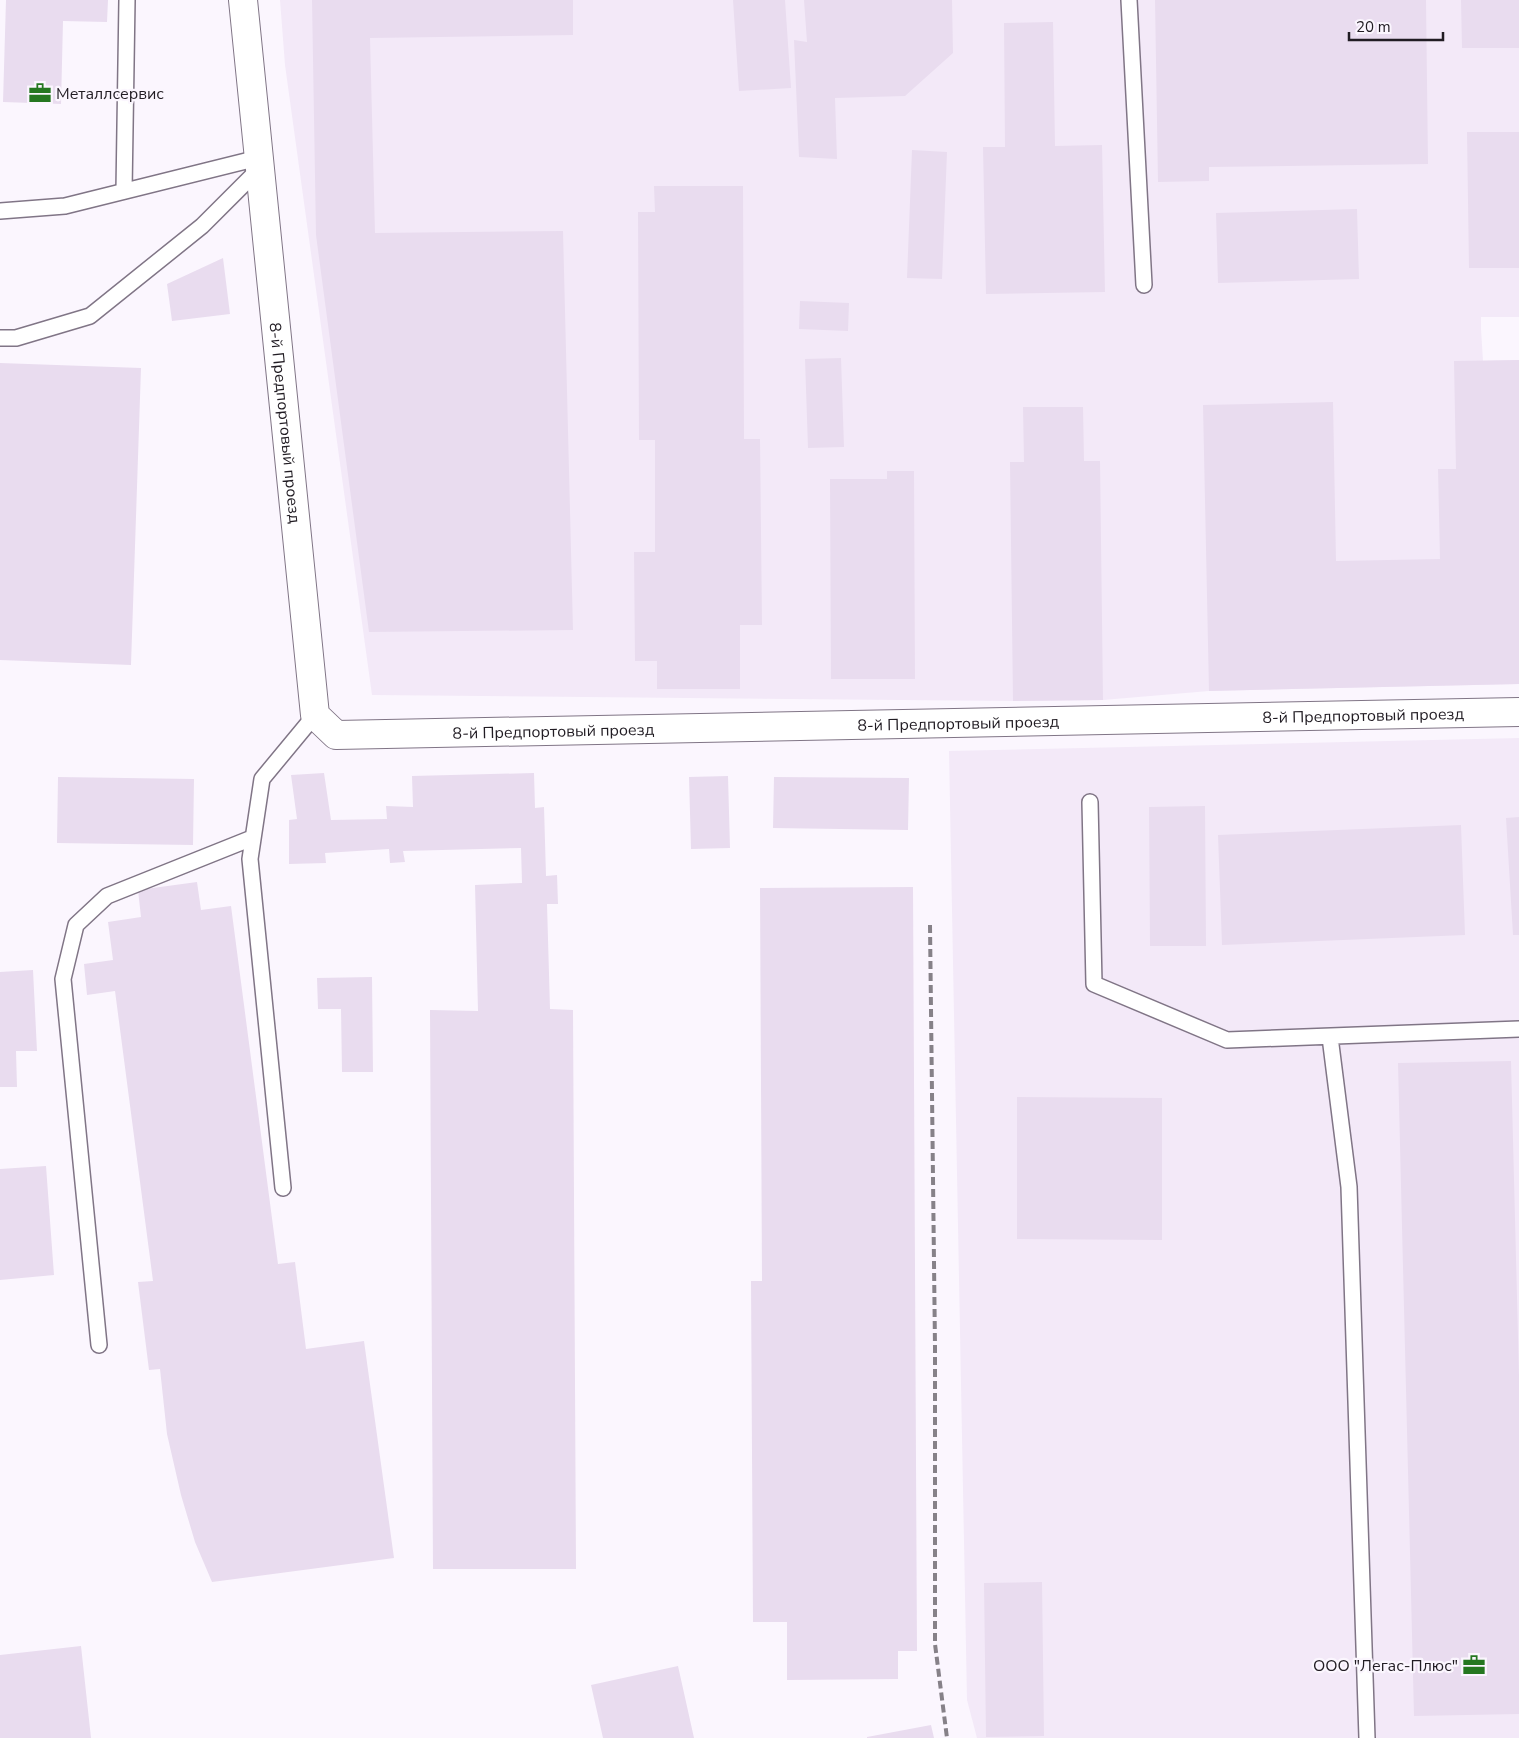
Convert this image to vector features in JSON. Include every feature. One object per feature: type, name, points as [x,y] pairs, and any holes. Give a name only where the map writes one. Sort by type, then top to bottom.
[{"type":"street","name":"8-й Предпортовый проезд","points":[[243,0],[315,715],[336,735],[1519,712]]},
{"type":"lane","points":[[124,191],[128,0]]},
{"type":"lane","points":[[1129,0],[1144,285]]},
{"type":"lane","points":[[0,211],[65,206],[124,191],[258,163]]},
{"type":"lane","points":[[0,338],[16,338],[90,316],[202,226],[258,163]]},
{"type":"lane","points":[[283,1188],[250,859],[262,779],[315,715]]},
{"type":"lane","points":[[1090,802],[1094,984],[1227,1040],[1519,1029]]},
{"type":"lane","points":[[99,1345],[63,979],[76,925],[107,896],[252,838]]},
{"type":"lane","points":[[1330,1037],[1350,1187],[1367,1738]]},
{"type":"shaded area","points":[[280,0],[1519,0],[1519,317],[1481,317],[1481,329],[1483,361],[1519,360],[1519,684],[1209,691],[1103,700],[1013,701],[372,695],[285,65]]},
{"type":"shaded area","points":[[1519,738],[1519,1738],[977,1738],[967,1700],[949,751]]},
{"type":"building","points":[[6,0],[108,0],[107,22],[63,21],[61,104],[3,102]]},
{"type":"building","points":[[312,0],[573,0],[573,35],[370,38],[375,233],[563,231],[573,630],[369,632],[316,235]]},
{"type":"building","points":[[733,0],[785,0],[791,88],[739,91]]},
{"type":"building","points":[[804,0],[952,0],[953,53],[905,96],[835,98],[837,159],[799,157],[794,40],[807,42]]},
{"type":"building","points":[[1155,0],[1426,0],[1428,164],[1209,167],[1209,181],[1158,182]]},
{"type":"building","points":[[1461,0],[1519,0],[1519,48],[1462,48]]},
{"type":"building","points":[[1053,22],[1055,146],[1102,145],[1105,292],[986,294],[983,147],[1005,147],[1004,23]]},
{"type":"building","points":[[1467,132],[1519,132],[1519,268],[1469,268]]},
{"type":"building","points":[[912,150],[947,152],[942,279],[907,278]]},
{"type":"building","points":[[654,186],[743,186],[744,439],[760,439],[762,625],[740,625],[740,689],[657,689],[657,661],[635,661],[634,552],[655,552],[655,440],[639,440],[638,212],[655,212]]},
{"type":"building","points":[[1357,209],[1359,279],[1218,283],[1216,213]]},
{"type":"building","points":[[223,258],[230,314],[172,321],[167,284]]},
{"type":"building","points":[[800,301],[849,303],[848,331],[799,329]]},
{"type":"building","points":[[841,358],[844,447],[808,448],[805,359]]},
{"type":"building","points":[[1519,360],[1519,684],[1209,691],[1203,405],[1333,402],[1336,561],[1440,559],[1438,469],[1456,469],[1454,361]]},
{"type":"building","points":[[0,363],[141,368],[131,665],[0,660]]},
{"type":"building","points":[[1023,407],[1083,407],[1084,461],[1100,461],[1103,700],[1013,701],[1010,462],[1024,462]]},
{"type":"building","points":[[887,471],[914,471],[915,679],[831,679],[830,479],[887,479]]},
{"type":"building","points":[[324,773],[331,820],[387,819],[386,806],[413,807],[412,776],[534,773],[535,808],[544,807],[546,876],[557,875],[558,904],[547,904],[550,1009],[573,1010],[576,1569],[433,1569],[430,1010],[478,1011],[475,885],[522,883],[521,848],[403,851],[405,862],[390,863],[389,849],[325,853],[326,863],[289,864],[289,820],[297,819],[291,775]]},
{"type":"building","points":[[728,776],[730,848],[691,849],[689,777]]},
{"type":"building","points":[[58,777],[194,779],[193,845],[57,843]]},
{"type":"building","points":[[774,777],[909,778],[908,830],[773,828]]},
{"type":"building","points":[[1205,806],[1206,946],[1150,946],[1149,807]]},
{"type":"building","points":[[1519,817],[1519,935],[1513,935],[1506,818]]},
{"type":"building","points":[[1461,825],[1465,935],[1222,945],[1218,835]]},
{"type":"building","points":[[197,882],[201,910],[231,906],[278,1264],[295,1262],[306,1349],[364,1341],[394,1558],[212,1582],[195,1542],[181,1495],[167,1434],[160,1369],[149,1370],[138,1282],[153,1281],[115,991],[87,995],[84,964],[113,960],[108,922],[141,917],[138,890]]},
{"type":"building","points":[[913,887],[917,1651],[898,1651],[898,1679],[787,1680],[787,1622],[753,1622],[751,1281],[762,1281],[760,888]]},
{"type":"building","points":[[33,970],[37,1051],[16,1051],[17,1087],[0,1087],[0,972]]},
{"type":"building","points":[[372,977],[373,1072],[342,1072],[341,1009],[318,1009],[317,978]]},
{"type":"building","points":[[1511,1061],[1519,1376],[1519,1714],[1414,1716],[1398,1063]]},
{"type":"building","points":[[1017,1097],[1162,1098],[1162,1240],[1017,1239]]},
{"type":"building","points":[[46,1166],[54,1275],[0,1280],[0,1169]]},
{"type":"building","points":[[1042,1582],[1044,1736],[986,1737],[984,1583]]},
{"type":"building","points":[[81,1646],[91,1738],[0,1738],[0,1655]]},
{"type":"building","points":[[678,1666],[694,1738],[603,1738],[591,1685]]},
{"type":"building","points":[[931,1725],[934,1738],[867,1738],[867,1737]]},
{"type":"railway","points":[[930,925],[935,1347],[935,1644],[947,1738]]},
{"type":"place","name":"Металлсервис","points":[[40,93]]},
{"type":"place","name":"OOO \"Легас-Плюс\"","points":[[1474,1665]]}]
